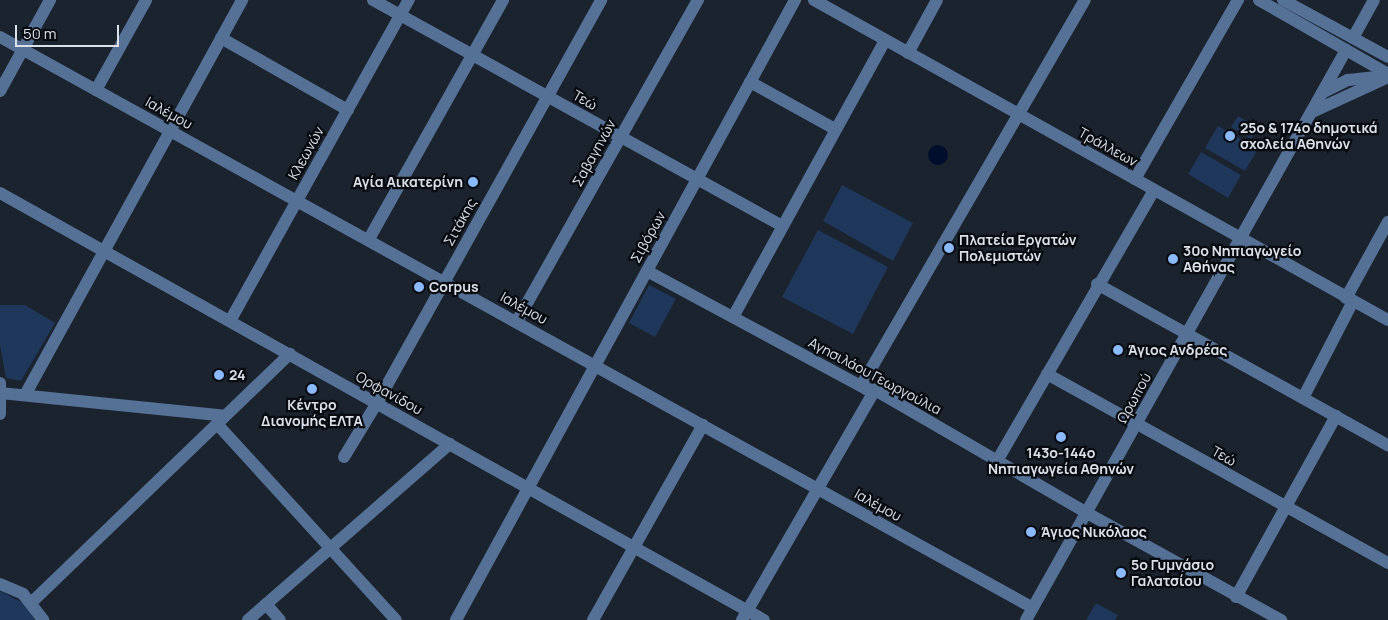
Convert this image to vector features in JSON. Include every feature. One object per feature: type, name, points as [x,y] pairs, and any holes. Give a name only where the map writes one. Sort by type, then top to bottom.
[{"type":"street","points":[[0,91],[50,0]]},
{"type":"street","points":[[96,90],[146,0]]},
{"type":"street","points":[[25,395],[102,250],[242,0]]},
{"type":"street","name":"Τεώ","points":[[373,0],[782,226]]},
{"type":"street","name":"Κλεωνών","points":[[230,321],[409,0]]},
{"type":"street","points":[[369,239],[503,0]]},
{"type":"street","name":"Σιτάκης","points":[[344,457],[377,403],[601,0]]},
{"type":"street","name":"Σαβαγηνών","points":[[517,321],[698,0]]},
{"type":"street","name":"Σιβόρων","points":[[456,620],[795,0]]},
{"type":"street","name":"Τράλλεων","points":[[814,0],[1388,320]]},
{"type":"street","points":[[908,53],[937,0]]},
{"type":"street","points":[[861,386],[987,165],[1020,116],[1085,0]]},
{"type":"street","points":[[1134,179],[1238,0]]},
{"type":"street","points":[[1258,0],[1388,76]]},
{"type":"street","points":[[1284,0],[1388,58]]},
{"type":"street","points":[[1353,38],[1374,0]]},
{"type":"street","name":"Ιαλέμου","points":[[0,37],[445,281],[1033,608]]},
{"type":"street","points":[[221,38],[348,110]]},
{"type":"street","points":[[733,317],[885,40]]},
{"type":"street","name":"Ωρωπού","points":[[1026,620],[1346,50]]},
{"type":"street","points":[[1322,93],[1355,79],[1388,76]]},
{"type":"street","points":[[1312,112],[1388,76]]},
{"type":"street","points":[[750,82],[835,129]]},
{"type":"street","points":[[997,461],[1097,284],[1154,190]]},
{"type":"street","name":"Ορφανίδου","points":[[0,193],[635,548],[745,615],[764,620]]},
{"type":"street","points":[[1303,398],[1388,222]]},
{"type":"street","name":"Αγησιλάου Γεωργούλια","points":[[646,271],[861,386],[876,390],[1087,513],[1236,597],[1281,620]]},
{"type":"street","points":[[1097,284],[1388,445]]},
{"type":"street","points":[[32,602],[290,354]]},
{"type":"street","name":"Τεώ","points":[[1047,374],[1388,563]]},
{"type":"street","points":[[0,414],[0,389],[25,395],[221,420],[396,620]]},
{"type":"street","points":[[745,615],[876,390]]},
{"type":"street","points":[[1236,597],[1287,508],[1336,416]]},
{"type":"street","points":[[593,620],[703,425]]},
{"type":"street","points":[[248,620],[330,546],[450,444]]},
{"type":"street","points":[[0,584],[13,588],[32,602],[42,620]]},
{"type":"street","points":[[266,604],[280,620]]},
{"type":"shaded area","points":[[1238,116],[1258,128],[1251,139],[1231,127]]},
{"type":"shaded area","points":[[1218,126],[1258,149],[1245,171],[1205,148]]},
{"type":"shaded area","points":[[934,145],[942,145],[948,151],[948,159],[942,165],[934,165],[928,159],[928,151]]},
{"type":"shaded area","points":[[1201,152],[1241,175],[1228,198],[1188,174]]},
{"type":"shaded area","points":[[842,185],[913,223],[893,261],[823,221]]},
{"type":"shaded area","points":[[818,230],[888,267],[853,334],[782,297]]},
{"type":"shaded area","points":[[649,285],[676,299],[655,337],[629,323]]},
{"type":"shaded area","points":[[0,305],[25,305],[55,323],[21,381],[6,378],[0,345]]},
{"type":"shaded area","points":[[0,591],[25,604],[35,620],[0,620]]},
{"type":"shaded area","points":[[1096,603],[1118,615],[1115,620],[1086,620]]},
{"type":"place","name":"25ο & 174ο δημοτικά σχολεία Αθηνών","points":[[1230,136]]},
{"type":"place","name":"Αγία Αικατερίνη","points":[[473,182]]},
{"type":"place","name":"Πλατεία Εργατών Πολεμιστών","points":[[949,248]]},
{"type":"place","name":"30ο Νηπιαγωγείο Αθήνας","points":[[1173,259]]},
{"type":"place","name":"Corpus","points":[[419,287]]},
{"type":"place","name":"Άγιος Ανδρέας","points":[[1118,350]]},
{"type":"place","name":"24","points":[[219,375]]},
{"type":"place","name":"Κέντρο Διανομής ΕΛΤΑ","points":[[312,389]]},
{"type":"place","name":"143ο-144ο Νηπιαγωγεία Αθηνών","points":[[1061,437]]},
{"type":"place","name":"Άγιος Νικόλαος","points":[[1031,532]]},
{"type":"place","name":"5ο Γυμνάσιο Γαλατσίου","points":[[1121,573]]}]
